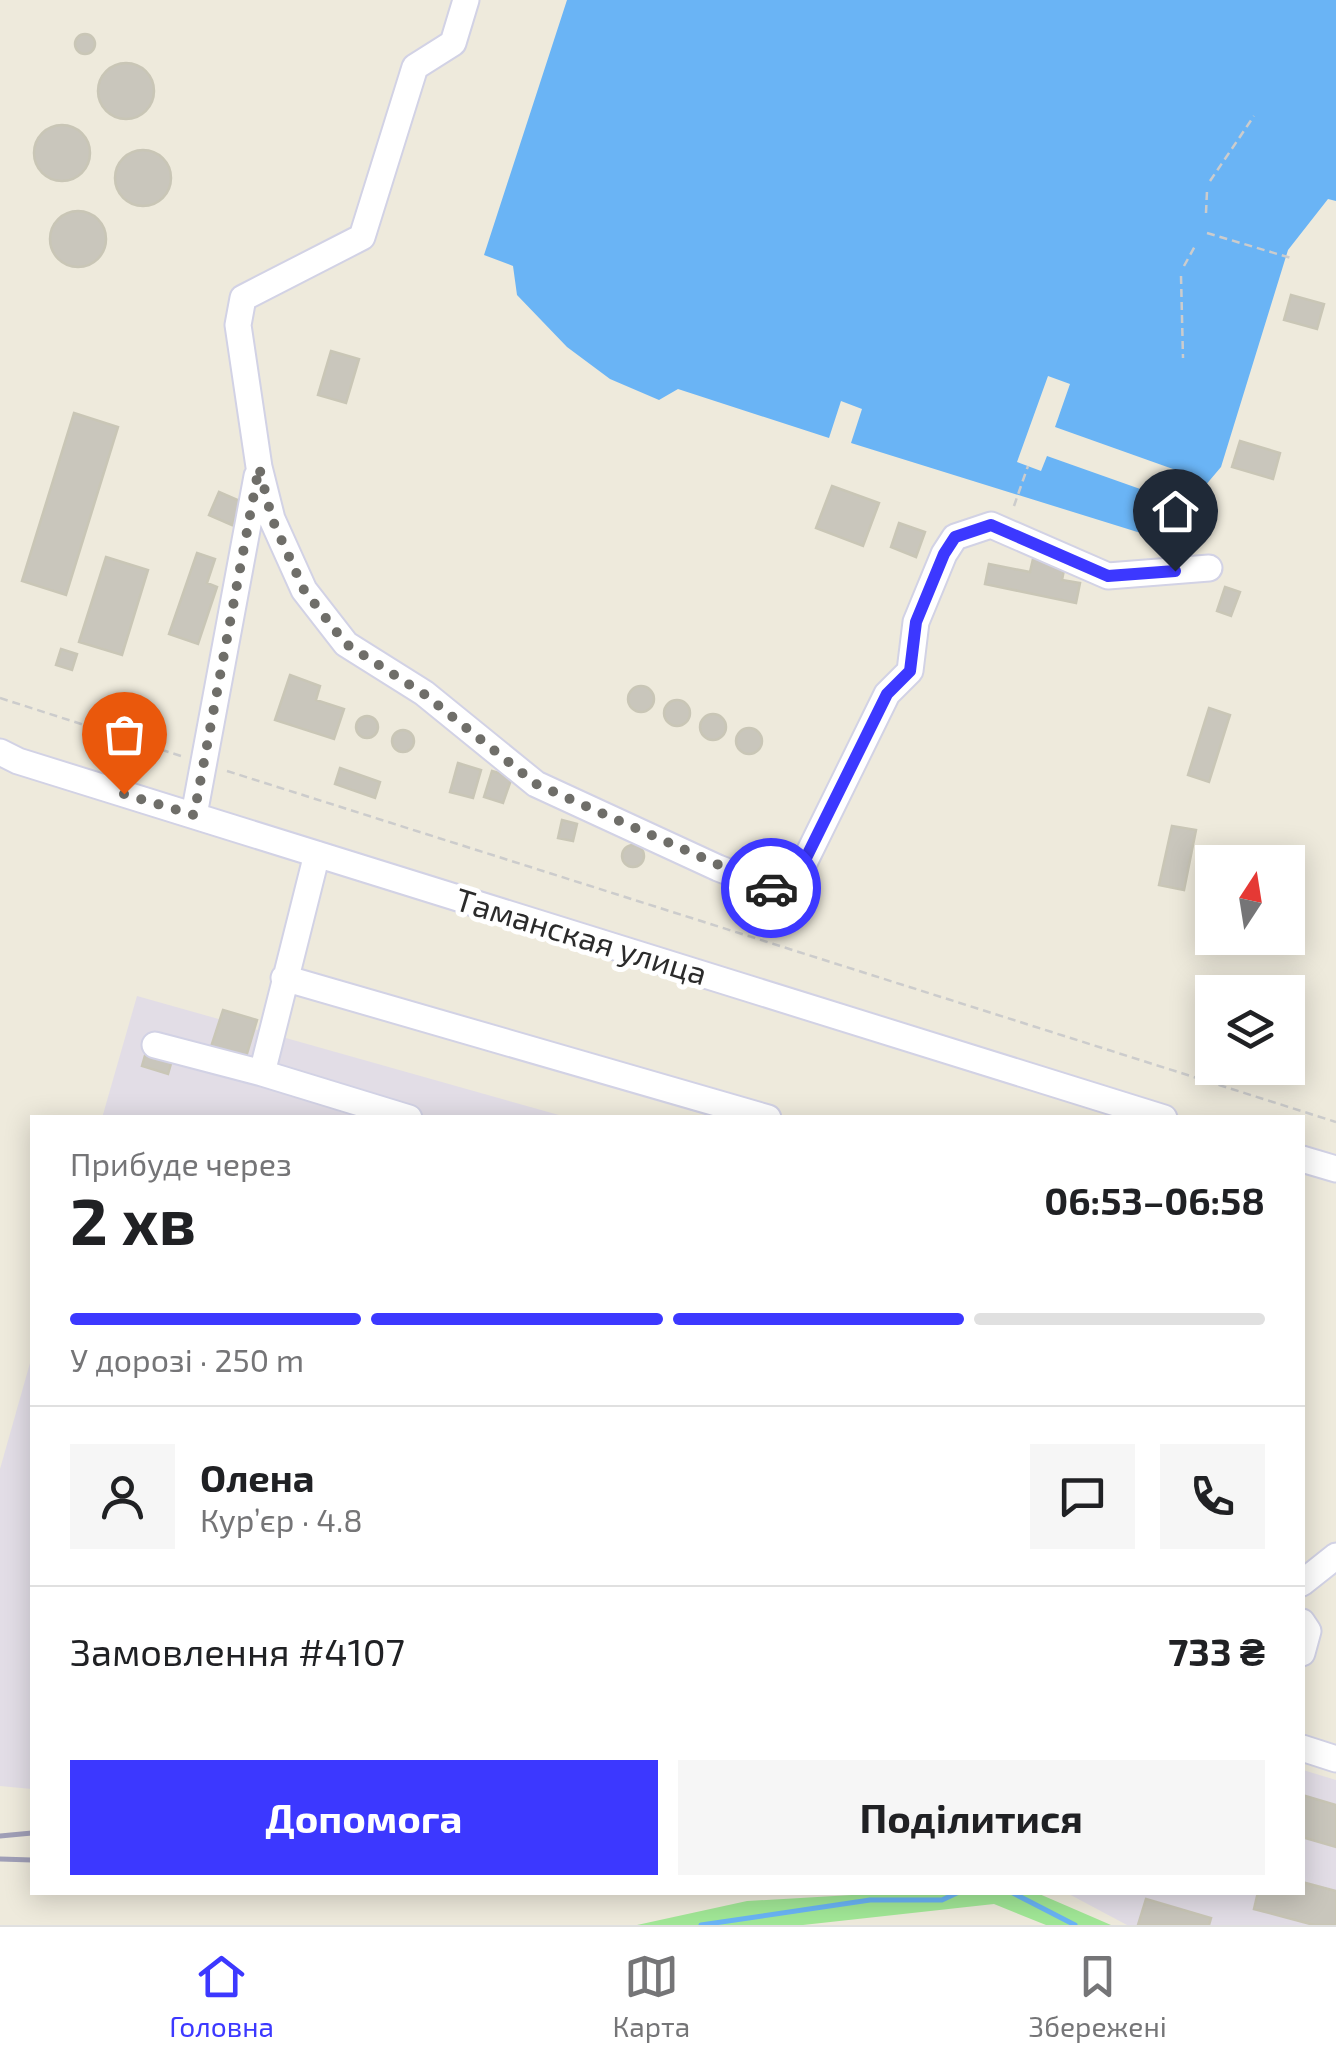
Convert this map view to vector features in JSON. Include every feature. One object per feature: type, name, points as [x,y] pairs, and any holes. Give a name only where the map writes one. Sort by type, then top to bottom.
[{"type":"street","points":[[466,0],[453,43],[415,67],[362,237],[243,298],[238,326],[259,467],[272,519],[304,590],[346,644],[424,694],[536,784],[718,868],[778,891],[802,866],[887,694],[910,671],[916,622],[955,537],[991,525],[1108,576],[1209,568]]},
{"type":"street","points":[[194,815],[259,467]]},
{"type":"street","name":"Таманская улица","points":[[0,752],[18,761],[1154,1115]]},
{"type":"street","points":[[262,1073],[317,854]]},
{"type":"street","points":[[284,978],[758,1115]]},
{"type":"street","points":[[155,1045],[399,1115]]},
{"type":"street","points":[[1305,1160],[1336,1169]]},
{"type":"street","points":[[1305,1581],[1336,1556]]},
{"type":"street","points":[[1305,1749],[1336,1759]]},
{"type":"path","points":[[1210,181],[1254,116]]},
{"type":"path","points":[[1206,191],[1206,214]]},
{"type":"path","points":[[1207,233],[1290,258]]},
{"type":"path","points":[[1184,266],[1195,246]]},
{"type":"path","points":[[1181,276],[1183,358]]},
{"type":"path","points":[[1014,506],[1028,466]]},
{"type":"path","points":[[0,698],[1336,1122]]},
{"type":"shaded area","points":[[137,996],[559,1115],[103,1115]]},
{"type":"shaded area","points":[[30,1363],[30,1789],[0,1786],[0,1469]]},
{"type":"shaded area","points":[[1305,1771],[1336,1780],[1336,1925],[1127,1925],[1071,1895],[1305,1895]]},
{"type":"green space","points":[[851,1895],[1042,1895],[1111,1925],[1046,1925],[994,1904],[803,1925],[637,1925],[747,1901]]},
{"type":"water","points":[[567,0],[1336,0],[1336,201],[1328,199],[1288,250],[1221,467],[1160,539],[851,443],[862,409],[841,401],[829,438],[678,389],[659,400],[610,379],[567,347],[517,295],[513,266],[484,255]]},
{"type":"pier","points":[[1048,376],[1070,384],[1055,427],[1201,479],[1191,507],[1047,456],[1041,471],[1017,462]]},
{"type":"building","points":[[85,34],[95,44],[85,54],[75,44]]},
{"type":"building","points":[[126,63],[146,71],[154,91],[146,111],[126,119],[106,111],[98,91],[106,71]]},
{"type":"building","points":[[62,125],[82,133],[90,153],[82,173],[62,181],[42,173],[34,153],[42,133]]},
{"type":"building","points":[[143,150],[163,158],[171,178],[163,198],[143,206],[123,198],[115,178],[123,158]]},
{"type":"building","points":[[78,211],[98,219],[106,239],[98,259],[78,267],[58,259],[50,239],[58,219]]},
{"type":"building","points":[[1291,295],[1324,304],[1317,329],[1284,320]]},
{"type":"building","points":[[331,351],[359,359],[346,403],[318,395]]},
{"type":"building","points":[[74,413],[118,427],[66,595],[22,581]]},
{"type":"building","points":[[1240,441],[1280,453],[1273,479],[1232,467]]},
{"type":"building","points":[[832,486],[879,503],[863,546],[816,528]]},
{"type":"building","points":[[219,492],[242,502],[232,525],[209,515]]},
{"type":"building","points":[[899,523],[925,532],[916,557],[891,547]]},
{"type":"building","points":[[197,553],[215,559],[207,583],[217,587],[198,644],[169,634]]},
{"type":"building","points":[[106,557],[148,570],[122,655],[79,642]]},
{"type":"building","points":[[1033,559],[1065,565],[1062,580],[1080,583],[1076,603],[985,584],[989,564],[1030,572]]},
{"type":"building","points":[[1225,587],[1240,592],[1231,616],[1217,611]]},
{"type":"building","points":[[61,649],[77,654],[72,670],[56,665]]},
{"type":"building","points":[[290,675],[320,686],[316,700],[344,709],[334,739],[275,720]]},
{"type":"building","points":[[641,686],[650,690],[654,699],[650,708],[641,712],[632,708],[628,699],[632,690]]},
{"type":"building","points":[[677,700],[686,704],[690,713],[686,722],[677,726],[668,722],[664,713],[668,704]]},
{"type":"building","points":[[1209,708],[1230,715],[1209,782],[1188,775]]},
{"type":"building","points":[[713,714],[722,718],[726,727],[722,736],[713,740],[704,736],[700,727],[704,718]]},
{"type":"building","points":[[367,716],[375,719],[375,735],[367,738],[359,735],[356,727],[359,719]]},
{"type":"building","points":[[749,728],[758,732],[762,741],[758,750],[749,754],[740,750],[736,741],[740,732]]},
{"type":"building","points":[[403,730],[411,733],[411,749],[403,752],[395,749],[392,741],[395,733]]},
{"type":"building","points":[[458,763],[481,770],[473,798],[450,792]]},
{"type":"building","points":[[340,768],[380,782],[375,798],[335,784]]},
{"type":"building","points":[[492,771],[512,777],[503,803],[484,797]]},
{"type":"building","points":[[562,820],[577,824],[573,841],[558,838]]},
{"type":"building","points":[[1172,826],[1196,830],[1184,890],[1159,885]]},
{"type":"building","points":[[629,845],[637,845],[644,856],[637,867],[629,867],[622,860],[622,852]]},
{"type":"building","points":[[223,1010],[257,1020],[246,1057],[211,1047]]},
{"type":"building","points":[[146,1052],[172,1060],[168,1074],[142,1066]]},
{"type":"building","points":[[1305,1796],[1336,1805],[1336,1847],[1305,1838]]},
{"type":"building","points":[[1305,1883],[1336,1891],[1336,1925],[1314,1925],[1254,1909],[1257,1895],[1305,1895]]},
{"type":"building","points":[[1146,1899],[1211,1918],[1209,1925],[1138,1925]]},
{"type":"waterway","points":[[701,1925],[870,1900],[942,1900],[953,1895]]},
{"type":"waterway","points":[[1017,1895],[1075,1925]]},
{"type":"railway","points":[[0,1836],[30,1833]]},
{"type":"railway","points":[[0,1859],[30,1860]]},
{"type":"way so far","points":[[124,794],[194,815],[259,467],[272,519],[304,590],[346,644],[424,694],[536,784],[718,868],[771,888]]},
{"type":"route","points":[[771,888],[778,891],[802,866],[887,694],[910,671],[916,622],[955,537],[991,525],[1108,576],[1175,571]]}]
